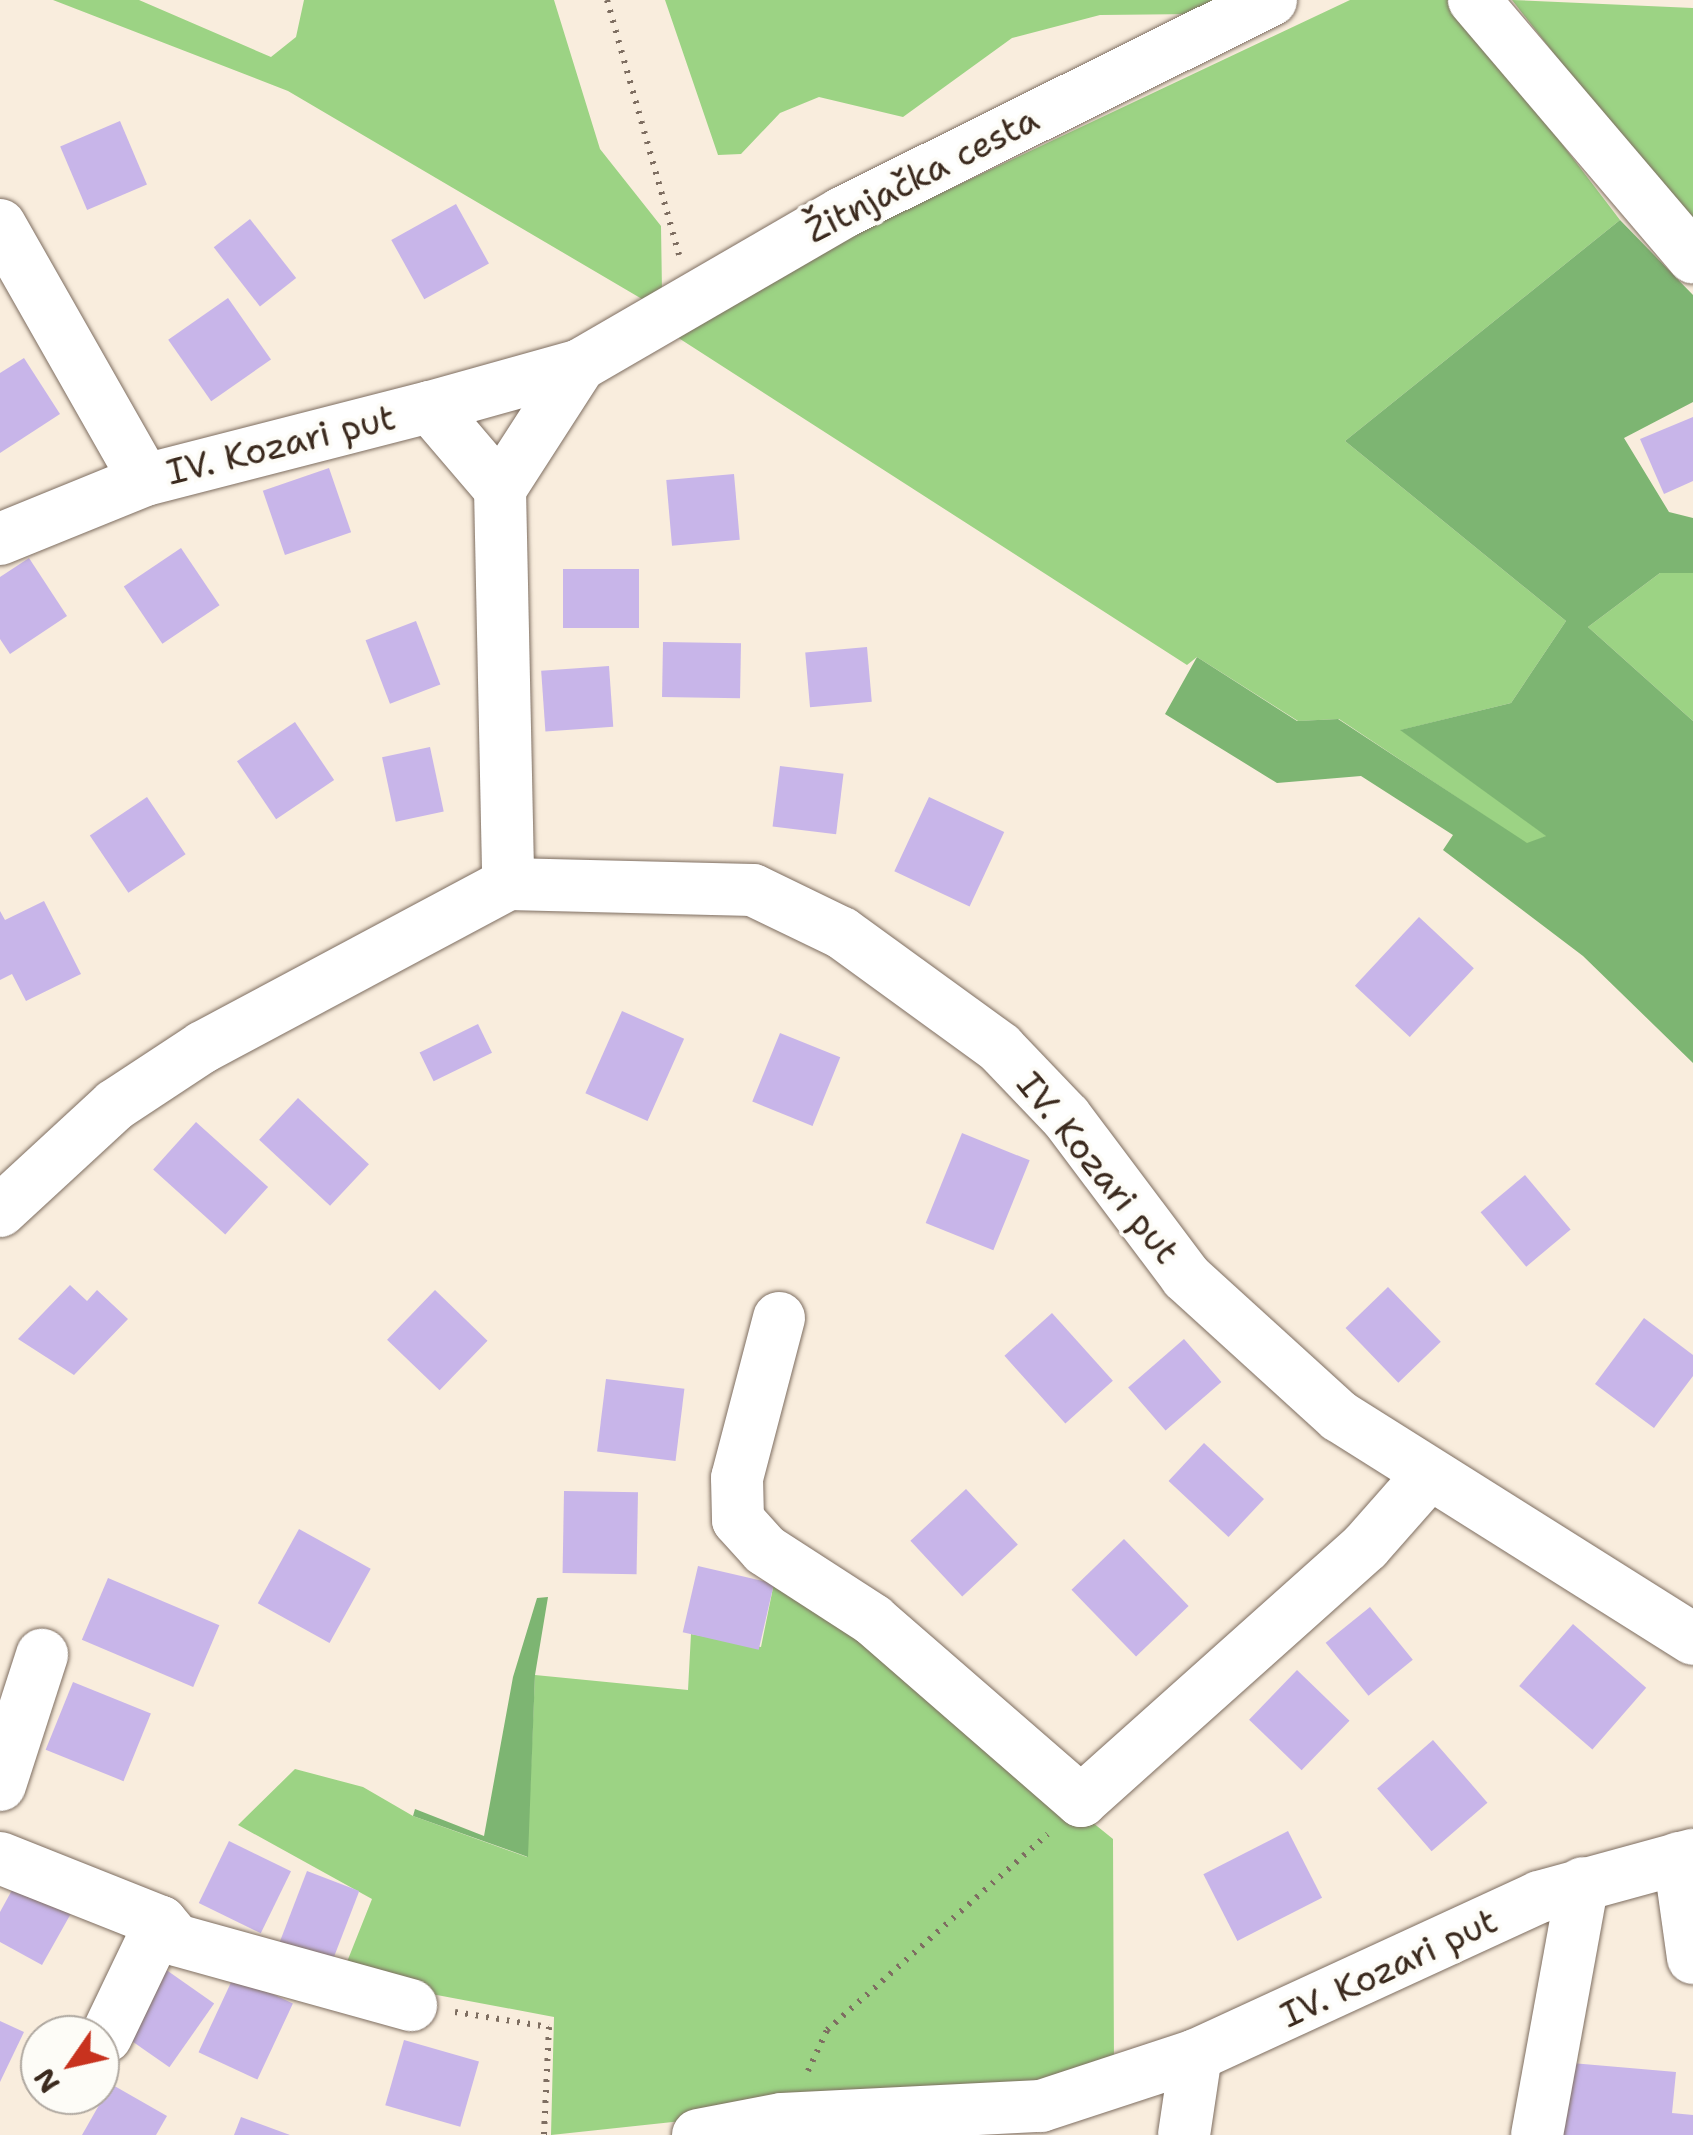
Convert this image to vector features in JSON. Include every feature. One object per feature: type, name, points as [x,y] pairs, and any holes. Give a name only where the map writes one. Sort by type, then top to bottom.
[{"type":"street","name":"Žitnjačka cesta","points":[[580,364],[697,292],[1271,0]]},
{"type":"street","points":[[1474,0],[1693,257]]},
{"type":"street","points":[[0,225],[145,480]]},
{"type":"street","points":[[430,407],[580,364]]},
{"type":"street","points":[[508,884],[500,490],[580,364]]},
{"type":"street","name":"IV. Kozari put","points":[[0,538],[145,480],[430,407],[500,490]]},
{"type":"street","name":"IV. Kozari put","points":[[0,1210],[115,1105],[203,1047],[508,884],[715,884],[752,890],[842,933],[1000,1048],[1066,1117],[1210,1302],[1260,1352],[1426,1478],[1693,1639]]},
{"type":"street","points":[[779,1318],[737,1478],[738,1520],[765,1550],[873,1620],[1081,1801],[1366,1546],[1426,1478]]},
{"type":"street","points":[[0,1785],[42,1654]]},
{"type":"street","name":"IV. Kozari put","points":[[698,2135],[804,2118],[1041,2106],[1196,2055],[1583,1883],[1686,1856],[1693,1958]]},
{"type":"street","points":[[0,1858],[161,1922],[176,1940],[411,2005]]},
{"type":"street","points":[[1538,2135],[1583,1883]]},
{"type":"street","points":[[117,2015],[161,1922]]},
{"type":"street","points":[[1184,2135],[1196,2055]]},
{"type":"path","points":[[607,0],[671,239],[697,292]]},
{"type":"path","points":[[804,2118],[810,2056],[827,2030],[988,1897],[1081,1801]]},
{"type":"path","points":[[411,2005],[549,2027],[544,2135]]},
{"type":"green space","points":[[53,0],[139,0],[271,57],[296,37],[304,0],[554,0],[600,149],[661,226],[662,291],[642,299],[288,91]]},
{"type":"green space","points":[[665,0],[1242,0],[1195,14],[1100,15],[1012,38],[903,117],[819,97],[780,113],[741,154],[718,155]]},
{"type":"green space","points":[[1350,0],[1452,0],[1620,220],[1345,441],[1566,621],[1511,703],[1401,730],[1547,836],[1527,844],[1339,719],[1298,721],[1197,657],[1187,665],[677,337],[787,266]]},
{"type":"green space","points":[[1512,0],[1693,8],[1693,224],[1662,192]]},
{"type":"green space","points":[[1620,220],[1693,295],[1693,402],[1624,438],[1669,512],[1693,518],[1693,573],[1660,573],[1588,627],[1693,721],[1693,1063],[1583,956],[1443,850],[1453,835],[1361,776],[1277,783],[1165,714],[1197,657],[1297,721],[1338,719],[1527,843],[1546,836],[1400,730],[1511,703],[1566,621],[1345,441]]},
{"type":"green space","points":[[1660,573],[1693,573],[1693,721],[1588,627]]},
{"type":"green space","points":[[774,1583],[836,1615],[1113,1839],[1114,2065],[1057,2081],[551,2135],[554,2017],[341,1977],[372,1899],[238,1825],[295,1769],[363,1787],[413,1816],[527,1857],[535,1675],[688,1690],[691,1634],[761,1647]]},
{"type":"green space","points":[[548,1597],[535,1675],[528,1857],[413,1816],[415,1809],[484,1836],[513,1677],[537,1598]]},
{"type":"building","points":[[120,121],[147,185],[87,210],[60,146]]},
{"type":"building","points":[[456,204],[489,263],[424,299],[391,240]]},
{"type":"building","points":[[250,219],[296,278],[260,306],[214,247]]},
{"type":"building","points":[[228,298],[271,359],[211,401],[168,340]]},
{"type":"building","points":[[24,358],[60,414],[0,453],[0,373]]},
{"type":"building","points":[[1693,417],[1693,481],[1664,494],[1640,439]]},
{"type":"building","points":[[329,468],[351,532],[285,555],[263,491]]},
{"type":"building","points":[[734,474],[740,540],[672,546],[666,480]]},
{"type":"building","points":[[181,548],[220,605],[162,644],[124,587]]},
{"type":"building","points":[[29,558],[67,616],[10,654],[0,639],[0,577]]},
{"type":"building","points":[[563,569],[639,569],[639,628],[563,628]]},
{"type":"building","points":[[416,621],[440,684],[390,704],[366,640]]},
{"type":"building","points":[[663,642],[741,643],[740,698],[662,697]]},
{"type":"building","points":[[867,647],[872,702],[810,707],[805,652]]},
{"type":"building","points":[[609,666],[613,727],[545,732],[541,671]]},
{"type":"building","points":[[295,722],[334,780],[276,819],[237,761]]},
{"type":"building","points":[[430,747],[444,812],[396,822],[382,757]]},
{"type":"building","points":[[780,766],[844,774],[836,834],[773,827]]},
{"type":"building","points":[[147,797],[186,854],[128,893],[90,836]]},
{"type":"building","points":[[929,797],[1004,832],[970,906],[894,871]]},
{"type":"building","points":[[44,901],[81,974],[26,1001],[12,974],[0,980],[0,911],[5,920]]},
{"type":"building","points":[[1419,917],[1474,968],[1410,1037],[1355,986]]},
{"type":"building","points":[[622,1011],[684,1039],[648,1121],[585,1093]]},
{"type":"building","points":[[478,1024],[492,1053],[434,1081],[420,1052]]},
{"type":"building","points":[[780,1033],[840,1057],[813,1126],[752,1102]]},
{"type":"building","points":[[298,1098],[369,1164],[330,1206],[259,1140]]},
{"type":"building","points":[[196,1122],[268,1187],[225,1234],[153,1170]]},
{"type":"building","points":[[962,1133],[1030,1160],[993,1250],[926,1223]]},
{"type":"building","points":[[1525,1175],[1571,1229],[1526,1267],[1481,1212]]},
{"type":"building","points":[[70,1285],[87,1301],[97,1290],[128,1319],[74,1375],[18,1339]]},
{"type":"building","points":[[1388,1287],[1441,1342],[1398,1383],[1346,1328]]},
{"type":"building","points":[[435,1290],[488,1341],[440,1390],[387,1340]]},
{"type":"building","points":[[1052,1313],[1113,1381],[1065,1423],[1004,1356]]},
{"type":"building","points":[[1644,1318],[1693,1355],[1693,1376],[1654,1428],[1595,1384]]},
{"type":"building","points":[[1184,1339],[1221,1382],[1166,1431],[1128,1388]]},
{"type":"building","points":[[606,1379],[684,1389],[676,1461],[597,1451]]},
{"type":"building","points":[[1204,1443],[1264,1499],[1229,1537],[1169,1481]]},
{"type":"building","points":[[966,1489],[1018,1545],[962,1596],[910,1541]]},
{"type":"building","points":[[564,1491],[638,1492],[637,1574],[563,1573]]},
{"type":"building","points":[[299,1529],[371,1569],[330,1643],[258,1603]]},
{"type":"building","points":[[1124,1539],[1189,1606],[1136,1657],[1071,1590]]},
{"type":"building","points":[[698,1566],[774,1584],[759,1650],[683,1632]]},
{"type":"building","points":[[108,1578],[219,1625],[193,1687],[82,1640]]},
{"type":"building","points":[[1370,1607],[1413,1660],[1368,1696],[1326,1643]]},
{"type":"building","points":[[1573,1624],[1646,1688],[1592,1750],[1519,1686]]},
{"type":"building","points":[[1297,1670],[1350,1721],[1302,1770],[1249,1720]]},
{"type":"building","points":[[73,1682],[151,1713],[124,1781],[46,1750]]},
{"type":"building","points":[[1433,1740],[1487,1803],[1432,1851],[1377,1789]]},
{"type":"building","points":[[1288,1831],[1322,1898],[1237,1941],[1203,1874]]},
{"type":"building","points":[[229,1841],[291,1871],[261,1933],[199,1903]]},
{"type":"building","points":[[23,1870],[78,1901],[42,1965],[0,1942],[0,1912]]},
{"type":"building","points":[[307,1871],[359,1891],[328,1971],[276,1951]]},
{"type":"building","points":[[165,1969],[214,2003],[169,2067],[120,2033]]},
{"type":"building","points":[[234,1976],[293,2003],[257,2080],[199,2052]]},
{"type":"building","points":[[0,2021],[20,2030],[20,2040],[0,2082]]},
{"type":"building","points":[[404,2040],[479,2061],[460,2127],[385,2105]]},
{"type":"building","points":[[1560,2062],[1676,2072],[1672,2113],[1693,2115],[1693,2135],[1553,2135]]},
{"type":"building","points":[[120,2089],[167,2116],[156,2135],[82,2135],[93,2115],[120,2115]]},
{"type":"building","points":[[241,2117],[290,2135],[234,2135]]}]
